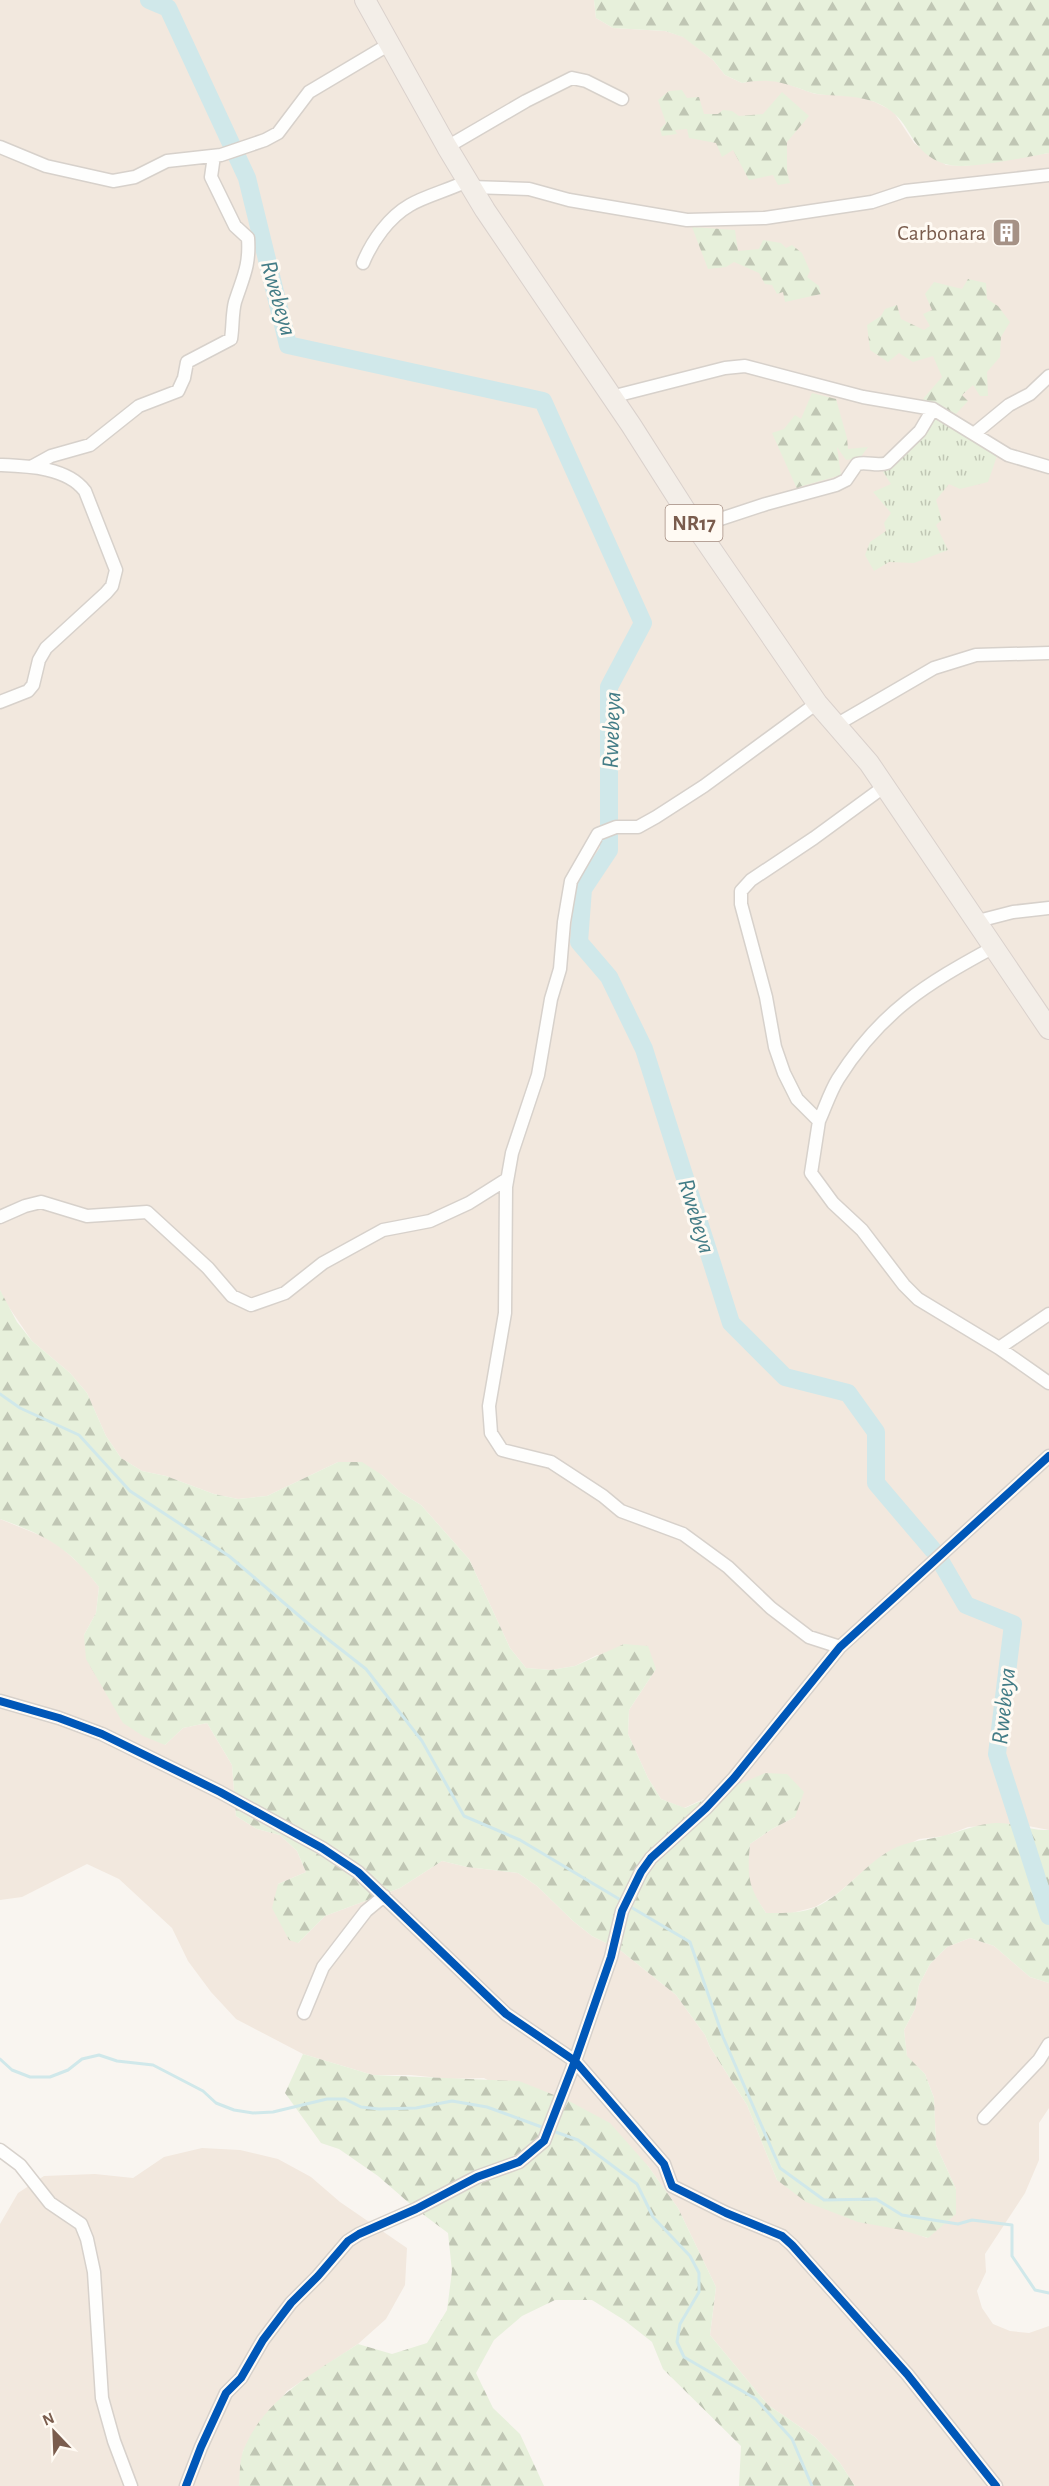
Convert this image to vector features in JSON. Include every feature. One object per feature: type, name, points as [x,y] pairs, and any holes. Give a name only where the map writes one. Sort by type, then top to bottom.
[{"type":"main road","name":"NR17","points":[[365,0],[388,45],[468,184],[696,527],[817,703],[869,763],[1049,1029]]},
{"type":"street","points":[[0,147],[46,166],[113,181],[135,177],[167,161],[218,156],[265,140],[284,127],[303,99],[318,85],[388,45]]},
{"type":"street","points":[[447,147],[526,101],[572,78],[586,81],[622,99]]},
{"type":"street","points":[[31,467],[51,456],[90,445],[139,406],[178,391],[184,378],[186,362],[231,339],[234,304],[245,278],[249,258],[248,238],[235,226],[211,177],[218,156]]},
{"type":"street","points":[[363,263],[368,251],[392,218],[411,204],[468,184],[529,189],[569,200],[687,220],[765,218],[872,202],[905,191],[1049,176]]},
{"type":"street","points":[[611,397],[725,368],[745,366],[863,397],[933,409],[1008,455],[1049,467]]},
{"type":"street","points":[[975,433],[1010,405],[1030,394],[1049,376]]},
{"type":"street","points":[[696,527],[843,482],[857,464],[887,463],[920,431],[933,409]]},
{"type":"street","points":[[0,465],[31,467],[62,474],[79,483],[85,490],[113,562],[115,577],[106,592],[41,654],[33,685],[28,691],[0,702]]},
{"type":"street","points":[[836,725],[934,669],[976,655],[1049,653]]},
{"type":"street","points":[[817,703],[704,786],[656,817],[638,827],[616,827],[598,834],[571,881],[564,922],[560,969],[551,999],[538,1075],[512,1153],[507,1179],[505,1313],[489,1406],[491,1433],[502,1450],[550,1462],[603,1496],[621,1511],[683,1534],[728,1567],[771,1608],[809,1637],[840,1647]]},
{"type":"street","points":[[819,1121],[797,1100],[775,1047],[766,999],[741,904],[741,891],[751,880],[885,786]]},
{"type":"street","points":[[978,921],[1013,912],[1049,908]]},
{"type":"street","points":[[994,947],[932,981],[893,1011],[867,1038],[837,1081],[819,1121],[811,1173],[833,1203],[862,1230],[904,1285],[918,1299],[999,1348],[1049,1383]]},
{"type":"street","points":[[0,1217],[41,1202],[87,1216],[147,1212],[208,1268],[232,1296],[251,1305],[285,1293],[323,1263],[383,1230],[430,1221],[469,1203],[507,1179]]},
{"type":"street","points":[[999,1348],[1049,1314]]},
{"type":"street","points":[[186,2486],[226,2393],[241,2378],[263,2340],[291,2303],[348,2241],[477,2177],[519,2162],[544,2141],[576,2061],[611,1957],[622,1911],[641,1872],[663,1845],[706,1808],[734,1778],[840,1647],[1049,1456]]},
{"type":"street","points":[[0,1701],[59,1718],[102,1734],[220,1792],[322,1848],[358,1872],[517,2023],[576,2061],[664,2164],[672,2186],[726,2213],[782,2236],[792,2245],[907,2374],[996,2486]]},
{"type":"street","points":[[304,2013],[322,1967],[366,1911],[384,1896]]},
{"type":"street","points":[[984,2118],[1039,2060],[1049,2044]]},
{"type":"street","points":[[0,2151],[20,2165],[50,2203],[81,2224],[94,2272],[102,2398],[114,2442],[131,2486]]},
{"type":"shaded area","points":[[0,0],[594,0],[596,18],[613,28],[665,31],[684,37],[713,60],[725,75],[742,83],[762,79],[782,82],[815,94],[856,96],[875,102],[893,111],[914,143],[946,165],[965,166],[1049,153],[1049,1830],[1018,1824],[968,1827],[945,1836],[919,1839],[874,1862],[837,1894],[815,1907],[792,1913],[766,1913],[752,1892],[747,1869],[750,1844],[795,1817],[732,1786],[684,1808],[661,1799],[648,1778],[628,1734],[629,1710],[656,1669],[597,1655],[575,1666],[551,1670],[526,1668],[510,1648],[469,1559],[421,1505],[400,1492],[382,1475],[338,1462],[267,1496],[238,1499],[214,1494],[166,1476],[142,1471],[121,1458],[106,1436],[87,1393],[70,1373],[32,1341],[4,1300],[0,1290]]},
{"type":"shaded area","points":[[0,1519],[54,1541],[84,1568],[99,1587],[96,1613],[84,1635],[165,1745],[183,1728],[207,1723],[232,1765],[236,1816],[257,1829],[280,1835],[297,1851],[306,1872],[278,1884],[298,1943],[325,1916],[400,1888],[442,1861],[467,1867],[518,1873],[537,1886],[592,1936],[620,1950],[676,1995],[705,2035],[710,2047],[747,2105],[777,2180],[927,2238],[956,2189],[936,2145],[934,2098],[925,2074],[907,2057],[904,2030],[915,2009],[919,1985],[930,1964],[947,1947],[970,1938],[994,1946],[1030,1977],[1049,1983],[1049,2108],[1039,2123],[1039,2160],[1025,2193],[985,2254],[986,2272],[977,2291],[982,2308],[993,2324],[1010,2331],[1029,2333],[1049,2326],[1049,2486],[855,2486],[840,2463],[815,2437],[768,2405],[710,2335],[716,2287],[678,2208],[648,2166],[484,2078],[449,2079],[411,2075],[373,2075],[303,2054],[236,2019],[211,1992],[188,1961],[172,1928],[119,1879],[87,1864],[22,1897],[0,1900]]},
{"type":"shaded area","points":[[202,2148],[240,2150],[278,2159],[311,2177],[340,2202],[407,2248],[405,2285],[386,2319],[358,2344],[287,2391],[243,2451],[239,2486],[0,2486],[0,2224],[18,2193],[44,2176],[95,2174],[133,2178],[164,2157]]},
{"type":"green space","points":[[594,0],[1049,0],[1049,153],[981,165],[945,164],[925,153],[898,117],[883,106],[865,99],[814,93],[775,82],[742,83],[725,75],[713,60],[683,37],[665,31],[613,28],[596,18]]},
{"type":"green space","points":[[682,90],[687,98],[699,97],[704,114],[718,114],[723,110],[732,111],[739,116],[763,114],[782,92],[809,116],[787,142],[787,172],[790,183],[778,185],[773,175],[749,180],[733,150],[722,157],[716,143],[689,138],[687,129],[675,130],[677,134],[662,136],[660,129],[666,123],[658,100],[669,91]]},
{"type":"green space","points":[[692,227],[735,230],[738,251],[759,249],[763,240],[781,243],[786,248],[792,245],[802,253],[810,271],[807,277],[819,286],[821,294],[785,302],[783,292],[777,294],[772,285],[765,284],[759,273],[734,262],[726,267],[708,269]]},
{"type":"green space","points":[[968,279],[986,283],[987,299],[998,306],[1010,322],[1001,337],[1000,357],[987,372],[988,396],[980,396],[973,385],[962,395],[968,401],[956,414],[923,399],[942,377],[933,356],[913,362],[899,353],[888,362],[870,350],[867,325],[881,316],[885,309],[897,305],[901,319],[924,330],[930,326],[923,314],[932,310],[925,294],[934,282],[962,289]]},
{"type":"green space","points":[[812,393],[836,399],[848,449],[868,447],[860,458],[846,460],[837,447],[841,475],[799,487],[798,491],[772,433],[784,429],[795,415],[801,419]]},
{"type":"green space","points":[[933,418],[998,453],[988,482],[960,489],[949,484],[936,500],[942,520],[936,525],[948,550],[914,563],[889,562],[874,571],[865,555],[870,542],[886,531],[884,523],[891,513],[873,492],[891,484],[883,472],[893,464]]},
{"type":"green space","points":[[0,1290],[17,1322],[32,1341],[70,1373],[87,1393],[106,1436],[121,1458],[142,1471],[166,1476],[214,1494],[238,1499],[267,1496],[338,1462],[362,1462],[382,1475],[400,1492],[421,1505],[469,1559],[510,1648],[526,1668],[551,1670],[575,1666],[624,1644],[648,1646],[656,1669],[629,1710],[628,1734],[648,1778],[661,1799],[685,1808],[765,1773],[787,1774],[804,1792],[795,1817],[750,1844],[750,1881],[766,1913],[798,1912],[816,1907],[837,1894],[886,1853],[909,1843],[995,1823],[1049,1830],[1049,1983],[1030,1977],[994,1946],[970,1938],[947,1947],[930,1964],[919,1985],[915,2009],[904,2030],[907,2056],[925,2074],[934,2098],[936,2145],[956,2189],[956,2214],[928,2238],[902,2230],[858,2222],[806,2202],[777,2180],[747,2105],[710,2047],[705,2035],[676,1995],[620,1950],[592,1936],[537,1886],[518,1873],[467,1867],[442,1861],[400,1888],[325,1916],[298,1943],[289,1940],[272,1908],[278,1884],[306,1872],[297,1851],[280,1835],[257,1829],[236,1816],[232,1765],[207,1723],[183,1728],[165,1745],[143,1736],[123,1723],[86,1659],[84,1635],[96,1613],[99,1587],[77,1562],[56,1544],[0,1519]]},
{"type":"green space","points":[[303,2054],[373,2075],[519,2081],[569,2101],[610,2123],[648,2166],[678,2208],[716,2287],[710,2335],[768,2405],[815,2437],[840,2463],[855,2486],[739,2486],[741,2446],[663,2369],[652,2342],[624,2320],[592,2300],[555,2300],[522,2316],[494,2340],[476,2373],[493,2408],[520,2434],[544,2486],[239,2486],[242,2453],[253,2431],[264,2415],[292,2388],[358,2344],[392,2354],[427,2343],[447,2310],[452,2271],[448,2233],[378,2176],[339,2149],[321,2143],[285,2093]]},
{"type":"waterway","name":"Rwebeya","points":[[149,0],[168,8],[247,178],[288,345],[543,401],[643,623],[609,687],[609,850],[583,889],[579,942],[609,977],[644,1049],[731,1323],[785,1377],[848,1393],[876,1432],[876,1483],[933,1550]]},
{"type":"waterway","points":[[0,1394],[20,1408],[79,1435],[130,1491],[229,1556],[311,1626],[366,1669],[422,1741],[464,1816],[520,1840],[624,1902]]},
{"type":"waterway","name":"Rwebeya","points":[[941,1562],[966,1605],[1013,1624],[997,1754],[1049,1916]]},
{"type":"waterway","points":[[629,1906],[690,1942],[723,2037],[780,2168],[824,2200],[876,2199],[902,2215],[958,2224],[972,2220],[1012,2225],[1012,2256],[1035,2290],[1049,2293]]},
{"type":"waterway","points":[[0,2059],[12,2070],[30,2077],[50,2077],[68,2070],[82,2059],[99,2055],[117,2061],[153,2065],[203,2091],[216,2103],[234,2110],[253,2113],[273,2112],[327,2099],[345,2099],[361,2107],[379,2109],[416,2108],[452,2101],[487,2107],[547,2129]]},
{"type":"waterway","points":[[553,2131],[578,2140],[637,2184],[653,2217],[690,2256],[699,2273],[699,2292],[680,2324],[677,2342],[684,2357],[756,2399],[792,2439],[812,2486]]},
{"type":"cycle path","points":[[186,2486],[226,2393],[241,2378],[263,2340],[291,2303],[348,2241],[477,2177],[519,2162],[544,2141],[611,1957],[622,1911],[641,1872],[651,1858],[706,1808],[734,1778],[840,1647],[1049,1456]]},
{"type":"cycle path","points":[[0,1701],[59,1718],[102,1734],[220,1792],[322,1848],[358,1872],[506,2014],[575,2061],[664,2164],[672,2186],[726,2213],[782,2236],[792,2245],[907,2374],[996,2486]]},
{"type":"place","name":"Carbonara","points":[[1007,232]]}]
